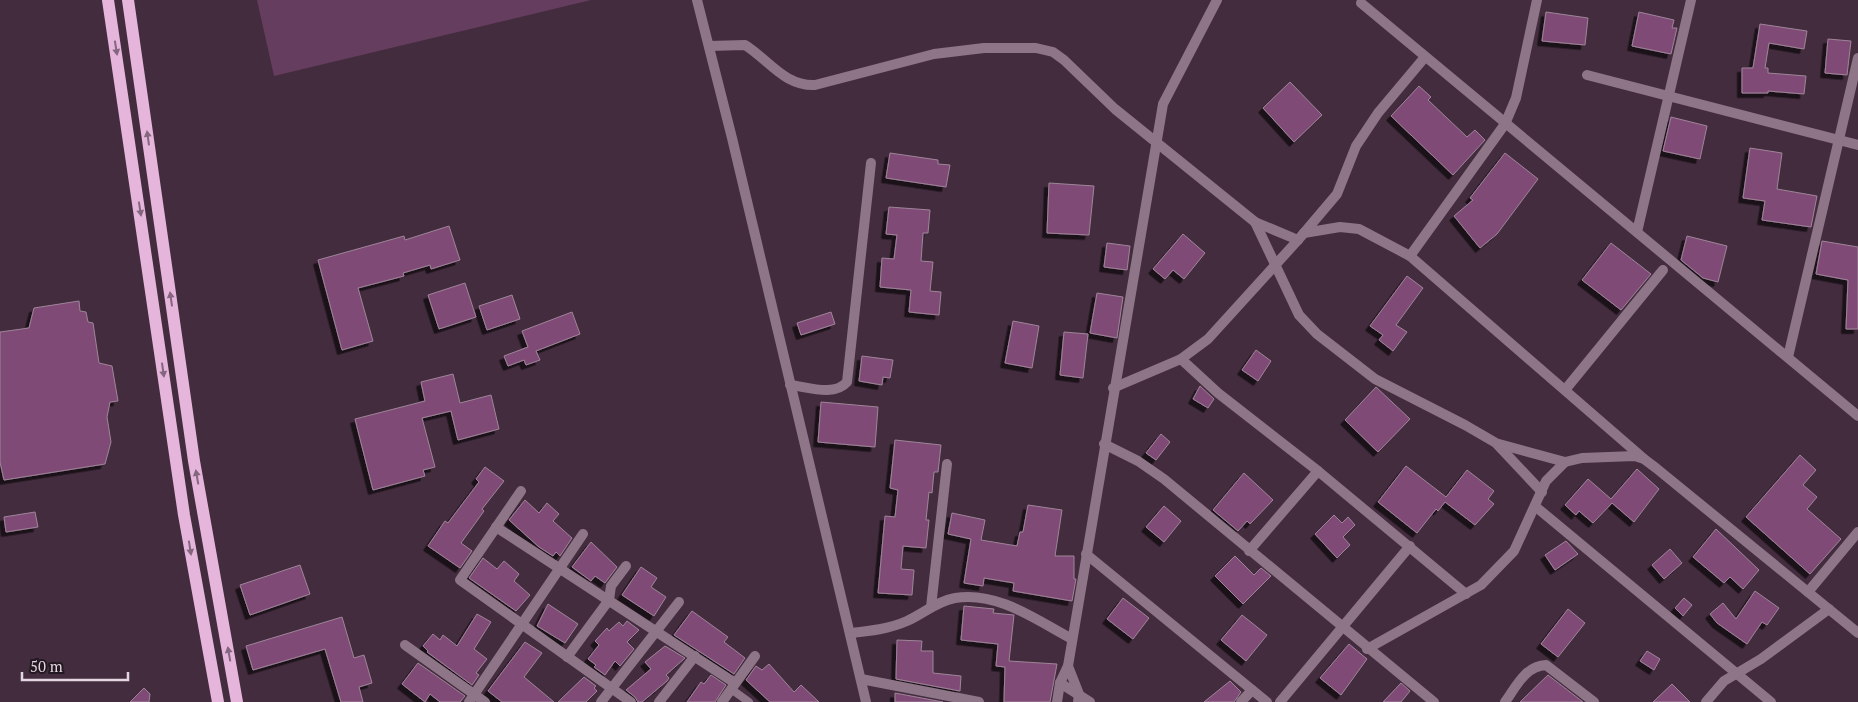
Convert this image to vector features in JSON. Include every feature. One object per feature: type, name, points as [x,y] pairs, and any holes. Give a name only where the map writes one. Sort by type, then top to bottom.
[{"type":"main road","points":[[108,0],[184,515],[217,699],[236,697],[204,515],[128,0]]},
{"type":"main road","points":[[184,515],[204,515]]},
{"type":"street","points":[[697,0],[851,633],[866,702]]},
{"type":"street","points":[[1057,702],[1060,683],[1068,666],[1104,444],[1163,104],[1217,0]]},
{"type":"street","points":[[1410,256],[1505,124],[1516,98],[1537,0]]},
{"type":"street","points":[[1637,232],[1691,0]]},
{"type":"street","points":[[1361,3],[1858,416]]},
{"type":"street","points":[[709,46],[745,45],[788,80],[802,86],[815,85],[934,54],[984,48],[1036,48],[1053,52],[1064,60],[1115,109],[1255,222],[1301,236],[1340,227],[1359,229],[1410,256],[1644,459],[1858,633]]},
{"type":"street","points":[[1114,388],[1181,359],[1208,339],[1275,266],[1337,194],[1356,146],[1378,113],[1425,57]]},
{"type":"street","points":[[1788,358],[1858,58]]},
{"type":"street","points":[[1587,75],[1858,145]]},
{"type":"street","points":[[790,384],[834,390],[841,389],[847,382],[871,163]]},
{"type":"street","points":[[1255,222],[1299,315],[1317,334],[1351,363],[1375,379],[1496,443],[1564,462],[1582,458],[1617,455],[1644,459]]},
{"type":"street","points":[[1565,390],[1663,270]]},
{"type":"street","points":[[1181,359],[1218,393],[1318,471],[1466,594]]},
{"type":"street","points":[[1496,443],[1542,492]]},
{"type":"street","points":[[1104,444],[1138,461],[1164,479],[1341,628],[1434,702]]},
{"type":"street","points":[[1368,649],[1480,585],[1514,551],[1546,481],[1564,462]]},
{"type":"street","points":[[931,607],[946,464]]},
{"type":"street","points":[[1249,551],[1318,471]]},
{"type":"street","points":[[521,491],[460,580],[631,702]]},
{"type":"street","points":[[1536,506],[1771,702]]},
{"type":"street","points":[[496,527],[695,656],[733,686]]},
{"type":"street","points":[[1808,592],[1858,532]]},
{"type":"street","points":[[472,698],[583,534]]},
{"type":"street","points":[[1280,702],[1410,546]]},
{"type":"street","points":[[1086,554],[1267,702]]},
{"type":"street","points":[[567,657],[609,600],[611,586],[626,566]]},
{"type":"street","points":[[851,633],[892,626],[908,621],[931,607],[955,598],[977,598],[1007,604],[1072,639]]},
{"type":"street","points":[[601,702],[679,602]]},
{"type":"street","points":[[1706,702],[1724,681],[1761,659],[1829,610]]},
{"type":"street","points":[[405,645],[472,698],[484,702]]},
{"type":"street","points":[[659,702],[695,656]]},
{"type":"street","points":[[722,702],[755,656]]},
{"type":"street","points":[[1505,702],[1528,671],[1537,665],[1546,665],[1594,702]]},
{"type":"street","points":[[1068,666],[1079,698]]},
{"type":"street","points":[[861,679],[979,702]]},
{"type":"street","points":[[1060,683],[1079,698],[1090,702]]},
{"type":"street","points":[[1241,702],[1252,690]]},
{"type":"lane","points":[[733,686],[749,702]]},
{"type":"shaded area","points":[[257,0],[591,0],[274,76]]},
{"type":"building","points":[[1546,12],[1588,18],[1585,45],[1542,41]]},
{"type":"building","points":[[1639,12],[1674,20],[1672,28],[1677,28],[1671,54],[1632,46]]},
{"type":"building","points":[[1760,24],[1807,31],[1804,49],[1769,43],[1765,68],[1768,68],[1768,73],[1806,76],[1804,94],[1768,91],[1768,93],[1742,93],[1742,68],[1753,68]]},
{"type":"building","points":[[1828,39],[1851,41],[1847,75],[1825,73]]},
{"type":"building","points":[[1290,82],[1322,115],[1294,142],[1263,108]]},
{"type":"building","points":[[1419,86],[1431,97],[1428,100],[1467,137],[1475,130],[1485,140],[1453,175],[1391,116]]},
{"type":"building","points":[[1671,117],[1707,126],[1700,159],[1663,151]]},
{"type":"building","points":[[1750,148],[1782,153],[1777,189],[1817,196],[1811,227],[1762,220],[1765,201],[1743,198]]},
{"type":"building","points":[[890,153],[938,160],[938,164],[950,165],[946,187],[886,178]]},
{"type":"building","points":[[1505,153],[1538,179],[1497,234],[1480,248],[1454,216],[1473,200],[1470,198]]},
{"type":"building","points":[[1049,183],[1094,186],[1089,235],[1047,233]]},
{"type":"building","points":[[889,207],[930,210],[928,233],[923,233],[921,261],[933,262],[930,291],[941,292],[939,315],[909,312],[911,290],[880,287],[882,258],[894,259],[897,235],[886,234]]},
{"type":"building","points":[[449,226],[460,260],[431,269],[430,265],[403,273],[404,276],[358,288],[373,341],[342,350],[318,260],[404,236],[405,240]]},
{"type":"building","points":[[1183,234],[1205,253],[1184,279],[1173,270],[1165,279],[1153,269]]},
{"type":"building","points":[[1687,236],[1727,246],[1718,282],[1703,278],[1681,260]]},
{"type":"building","points":[[1822,241],[1858,247],[1858,329],[1846,329],[1848,280],[1816,274]]},
{"type":"building","points":[[1107,243],[1130,246],[1127,270],[1104,267]]},
{"type":"building","points":[[1611,243],[1651,274],[1621,310],[1582,280]]},
{"type":"building","points":[[1407,276],[1423,288],[1396,325],[1407,332],[1393,351],[1379,340],[1383,335],[1370,326]]},
{"type":"building","points":[[465,283],[476,317],[439,329],[428,295]]},
{"type":"building","points":[[1097,293],[1123,297],[1117,338],[1090,333]]},
{"type":"building","points":[[512,295],[520,319],[487,330],[479,306]]},
{"type":"building","points":[[79,301],[80,311],[86,312],[88,322],[93,323],[99,363],[112,366],[118,401],[110,402],[107,417],[111,442],[105,464],[4,480],[0,462],[0,332],[29,328],[34,308]]},
{"type":"building","points":[[572,312],[580,334],[536,351],[540,360],[526,365],[524,360],[508,366],[504,356],[528,347],[522,331]]},
{"type":"building","points":[[831,312],[835,324],[801,335],[797,323]]},
{"type":"building","points":[[1013,321],[1039,326],[1032,368],[1005,363]]},
{"type":"building","points":[[1064,332],[1088,334],[1083,378],[1060,375]]},
{"type":"building","points":[[1256,350],[1271,361],[1258,381],[1242,370]]},
{"type":"building","points":[[862,356],[893,360],[890,378],[883,377],[882,385],[859,381]]},
{"type":"building","points":[[453,374],[460,403],[491,395],[499,429],[458,440],[451,411],[422,418],[435,467],[423,470],[425,476],[373,490],[355,419],[425,401],[421,382]]},
{"type":"building","points":[[1200,386],[1214,399],[1208,408],[1193,399]]},
{"type":"building","points":[[1376,387],[1410,419],[1378,452],[1345,420]]},
{"type":"building","points":[[821,402],[878,407],[875,447],[818,442]]},
{"type":"building","points":[[1161,434],[1170,442],[1156,460],[1146,453]]},
{"type":"building","points":[[895,440],[941,445],[938,472],[934,472],[932,493],[929,492],[926,548],[903,546],[901,569],[914,570],[912,595],[878,593],[885,516],[895,517],[898,490],[890,488]]},
{"type":"building","points":[[1800,455],[1816,470],[1803,485],[1817,497],[1807,509],[1841,539],[1810,574],[1746,517]]},
{"type":"building","points":[[1406,466],[1446,497],[1467,470],[1494,491],[1488,499],[1494,504],[1475,525],[1445,502],[1438,511],[1436,509],[1417,533],[1378,502]]},
{"type":"building","points":[[485,467],[504,481],[482,509],[484,511],[461,543],[472,551],[460,568],[428,546],[445,521],[448,523],[479,482],[476,479]]},
{"type":"building","points":[[1637,469],[1659,489],[1634,522],[1612,503],[1593,523],[1579,511],[1576,515],[1565,505],[1588,479],[1611,499]]},
{"type":"building","points":[[1244,473],[1273,500],[1250,524],[1247,521],[1238,531],[1213,510]]},
{"type":"building","points":[[525,500],[539,513],[547,503],[559,514],[553,521],[572,538],[560,556],[556,552],[553,556],[539,547],[509,520]]},
{"type":"building","points":[[1028,505],[1062,510],[1055,556],[1074,556],[1074,579],[1076,579],[1072,601],[1013,591],[1014,583],[984,578],[983,586],[964,583],[971,539],[948,534],[952,513],[985,520],[981,540],[1017,546],[1020,532],[1023,532]]},
{"type":"building","points":[[1164,506],[1181,521],[1164,542],[1146,527]]},
{"type":"building","points":[[35,512],[38,527],[6,532],[4,517]]},
{"type":"building","points":[[1334,515],[1342,523],[1348,517],[1355,525],[1343,537],[1350,545],[1337,558],[1315,534]]},
{"type":"building","points":[[1716,529],[1759,570],[1743,589],[1730,577],[1724,583],[1693,557]]},
{"type":"building","points":[[1566,541],[1578,554],[1555,570],[1545,555]]},
{"type":"building","points":[[591,542],[617,567],[605,583],[595,576],[591,581],[572,567]]},
{"type":"building","points":[[1670,549],[1682,563],[1664,579],[1652,565]]},
{"type":"building","points":[[1235,556],[1254,575],[1261,568],[1271,576],[1243,604],[1215,576]]},
{"type":"building","points":[[483,558],[497,569],[504,561],[519,574],[514,581],[530,595],[516,611],[469,578]]},
{"type":"building","points":[[300,565],[310,594],[250,615],[240,585]]},
{"type":"building","points":[[641,567],[657,578],[651,587],[666,597],[654,616],[622,595]]},
{"type":"building","points":[[1755,591],[1779,608],[1767,625],[1762,622],[1747,644],[1717,623],[1710,614],[1723,603],[1736,619]]},
{"type":"building","points":[[1123,598],[1149,618],[1133,639],[1107,619]]},
{"type":"building","points":[[1684,598],[1692,605],[1683,616],[1675,608]]},
{"type":"building","points":[[548,604],[578,624],[565,643],[537,626]]},
{"type":"building","points":[[964,606],[994,609],[993,613],[1014,615],[1009,661],[1057,664],[1050,702],[1004,702],[1005,667],[996,666],[998,644],[961,640]]},
{"type":"building","points":[[1568,609],[1585,623],[1558,657],[1541,644]]},
{"type":"building","points":[[692,611],[728,637],[724,642],[745,658],[734,674],[674,635]]},
{"type":"building","points":[[477,614],[491,622],[474,649],[487,659],[476,673],[479,675],[472,685],[427,652],[423,646],[433,634],[440,640],[443,635],[457,646]]},
{"type":"building","points":[[1242,615],[1267,635],[1246,661],[1221,640]]},
{"type":"building","points":[[342,617],[354,658],[364,655],[372,683],[359,687],[363,702],[341,702],[325,649],[253,670],[246,646]]},
{"type":"building","points":[[627,621],[639,630],[627,642],[634,649],[620,666],[615,661],[605,675],[594,667],[596,665],[588,659],[599,645],[595,641],[607,628],[609,631],[619,622],[623,626]]},
{"type":"building","points":[[897,640],[922,641],[921,651],[933,651],[933,673],[961,676],[960,691],[896,679]]},
{"type":"building","points":[[525,642],[542,653],[524,677],[554,702],[502,702],[488,691]]},
{"type":"building","points":[[1349,644],[1367,659],[1341,695],[1320,678]]},
{"type":"building","points":[[665,646],[685,658],[666,675],[669,678],[667,681],[642,702],[638,702],[626,690],[651,669],[645,662]]},
{"type":"building","points":[[1647,651],[1660,659],[1654,670],[1640,661]]},
{"type":"building","points":[[418,663],[465,696],[460,702],[440,702],[430,694],[425,702],[402,684]]},
{"type":"building","points":[[769,664],[794,692],[801,685],[819,702],[770,702],[746,680],[756,666],[762,670]]},
{"type":"building","points":[[711,675],[726,685],[715,702],[687,702],[701,682],[704,684]]},
{"type":"building","points":[[1548,675],[1583,702],[1520,702]]},
{"type":"building","points":[[584,677],[596,686],[594,688],[597,691],[586,702],[558,702]]},
{"type":"building","points":[[1230,681],[1241,692],[1234,702],[1204,702]]},
{"type":"building","points":[[1401,683],[1410,691],[1401,702],[1383,702]]},
{"type":"building","points":[[1672,684],[1690,702],[1653,702]]},
{"type":"building","points":[[144,688],[150,694],[149,702],[130,702]]},
{"type":"building","points":[[895,693],[943,702],[895,702]]}]
